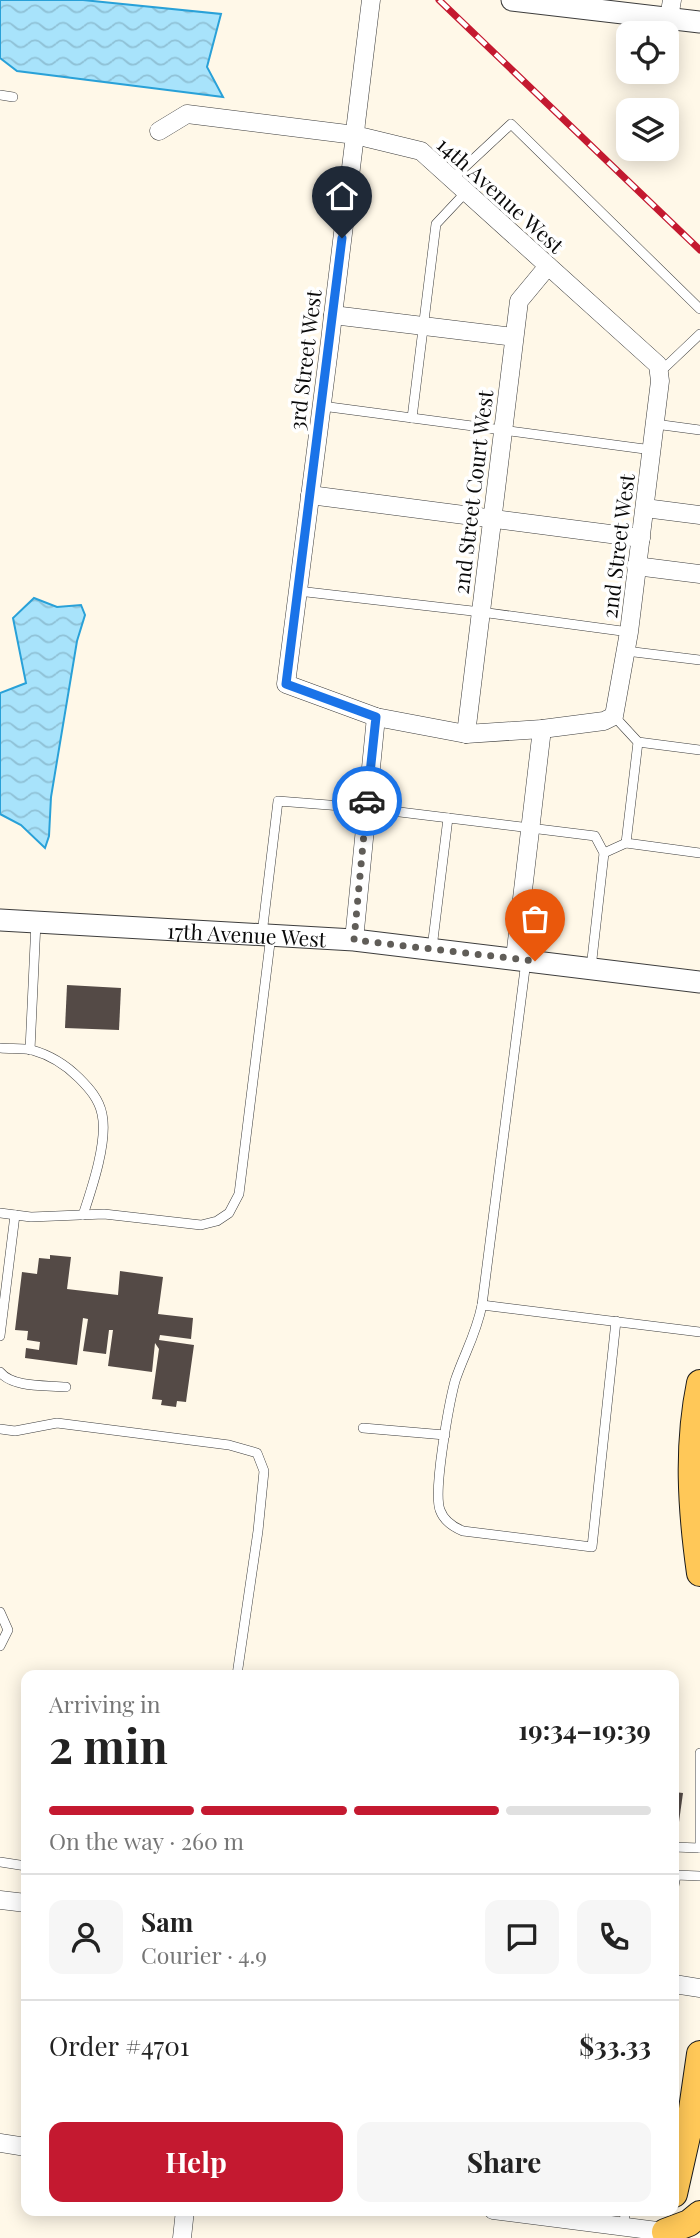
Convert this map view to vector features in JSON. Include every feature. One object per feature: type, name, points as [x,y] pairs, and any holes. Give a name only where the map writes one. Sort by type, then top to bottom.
[{"type":"main road","points":[[700,1383],[691,1462],[693,1520],[700,1573]]},
{"type":"main road","points":[[679,2164],[700,2054]]},
{"type":"main road","points":[[668,2230],[689,2223],[700,2214]]},
{"type":"street","name":"3rd Street West","points":[[371,0],[286,684],[376,717]]},
{"type":"street","points":[[512,0],[671,9],[700,22]]},
{"type":"street","name":"14th Avenue West","points":[[159,131],[187,114],[355,135],[421,150],[548,266],[659,373]]},
{"type":"street","name":"2nd Street Court West","points":[[466,734],[519,301],[548,266]]},
{"type":"street","points":[[333,315],[514,337]]},
{"type":"street","name":"2nd Street West","points":[[614,716],[629,632],[659,373]]},
{"type":"street","points":[[310,495],[641,538]]},
{"type":"street","points":[[645,508],[700,515]]},
{"type":"street","points":[[636,566],[700,574]]},
{"type":"street","points":[[354,940],[376,717],[466,734],[542,729],[604,721],[614,716]]},
{"type":"street","points":[[521,959],[530,828],[542,729]]},
{"type":"street","name":"17th Avenue West","points":[[0,920],[354,940],[700,982]]},
{"type":"street","points":[[0,1900],[21,1902]]},
{"type":"street","points":[[679,1985],[700,1988]]},
{"type":"street","points":[[0,2143],[21,2146]]},
{"type":"street","points":[[182,2238],[184,2216]]},
{"type":"street","points":[[592,2216],[625,2218],[668,2230]]},
{"type":"lane","points":[[0,95],[13,97]]},
{"type":"lane","points":[[452,179],[511,124],[700,309]]},
{"type":"lane","points":[[412,418],[436,224],[466,192]]},
{"type":"lane","points":[[659,373],[700,334]]},
{"type":"lane","points":[[322,406],[652,450]]},
{"type":"lane","points":[[655,424],[700,430]]},
{"type":"lane","points":[[298,591],[629,632]]},
{"type":"lane","points":[[626,651],[700,660]]},
{"type":"lane","points":[[614,716],[638,742],[700,750]]},
{"type":"lane","points":[[626,843],[638,742]]},
{"type":"lane","points":[[0,1213],[31,1217],[104,1214],[201,1225],[217,1221],[234,1207],[239,1194],[251,1108],[278,801],[367,808],[595,836],[604,853],[591,968]]},
{"type":"lane","points":[[432,948],[448,818]]},
{"type":"lane","points":[[604,853],[626,843],[700,853]]},
{"type":"lane","points":[[30,1050],[36,922]]},
{"type":"lane","points":[[521,959],[482,1305],[474,1338],[456,1380],[445,1435],[438,1502],[446,1521],[463,1531],[592,1546],[616,1321]]},
{"type":"lane","points":[[0,1048],[30,1050],[53,1058],[74,1073],[93,1092],[103,1114],[102,1143],[95,1180],[83,1214]]},
{"type":"lane","points":[[0,1336],[15,1215]]},
{"type":"lane","points":[[482,1305],[700,1332]]},
{"type":"lane","points":[[0,1372],[4,1377],[18,1382],[65,1387]]},
{"type":"lane","points":[[0,1429],[15,1431],[57,1423],[229,1445],[257,1453],[264,1471],[238,1670]]},
{"type":"lane","points":[[363,1428],[445,1435]]},
{"type":"lane","points":[[0,1612],[8,1630],[0,1646]]},
{"type":"lane","points":[[679,1847],[700,1848],[700,1753]]},
{"type":"lane","points":[[0,1862],[21,1865]]},
{"type":"lane","points":[[679,1874],[700,1875]]},
{"type":"water","points":[[0,0],[83,0],[221,14],[207,67],[223,97],[17,71],[0,58]]},
{"type":"water","points":[[34,598],[57,607],[81,605],[85,615],[77,641],[51,797],[49,836],[45,848],[21,825],[0,814],[0,693],[26,683],[13,618]]},
{"type":"building","points":[[67,985],[121,988],[119,1030],[65,1028]]},
{"type":"building","points":[[50,1255],[71,1257],[67,1289],[118,1295],[120,1271],[163,1277],[158,1314],[193,1318],[191,1339],[160,1335],[159,1340],[194,1345],[186,1402],[177,1401],[176,1407],[161,1405],[162,1400],[152,1399],[159,1349],[155,1343],[152,1372],[108,1366],[113,1330],[109,1330],[106,1354],[83,1351],[88,1319],[83,1318],[77,1365],[25,1358],[26,1348],[39,1350],[40,1342],[27,1340],[28,1331],[15,1330],[22,1272],[37,1274],[39,1258],[50,1259]]},
{"type":"building","points":[[679,1793],[683,1793],[679,1822]]},
{"type":"railway","points":[[439,0],[700,250]]},
{"type":"way so far","points":[[367,801],[354,940],[535,961]]},
{"type":"route","points":[[342,238],[286,684],[376,717],[367,801]]}]
